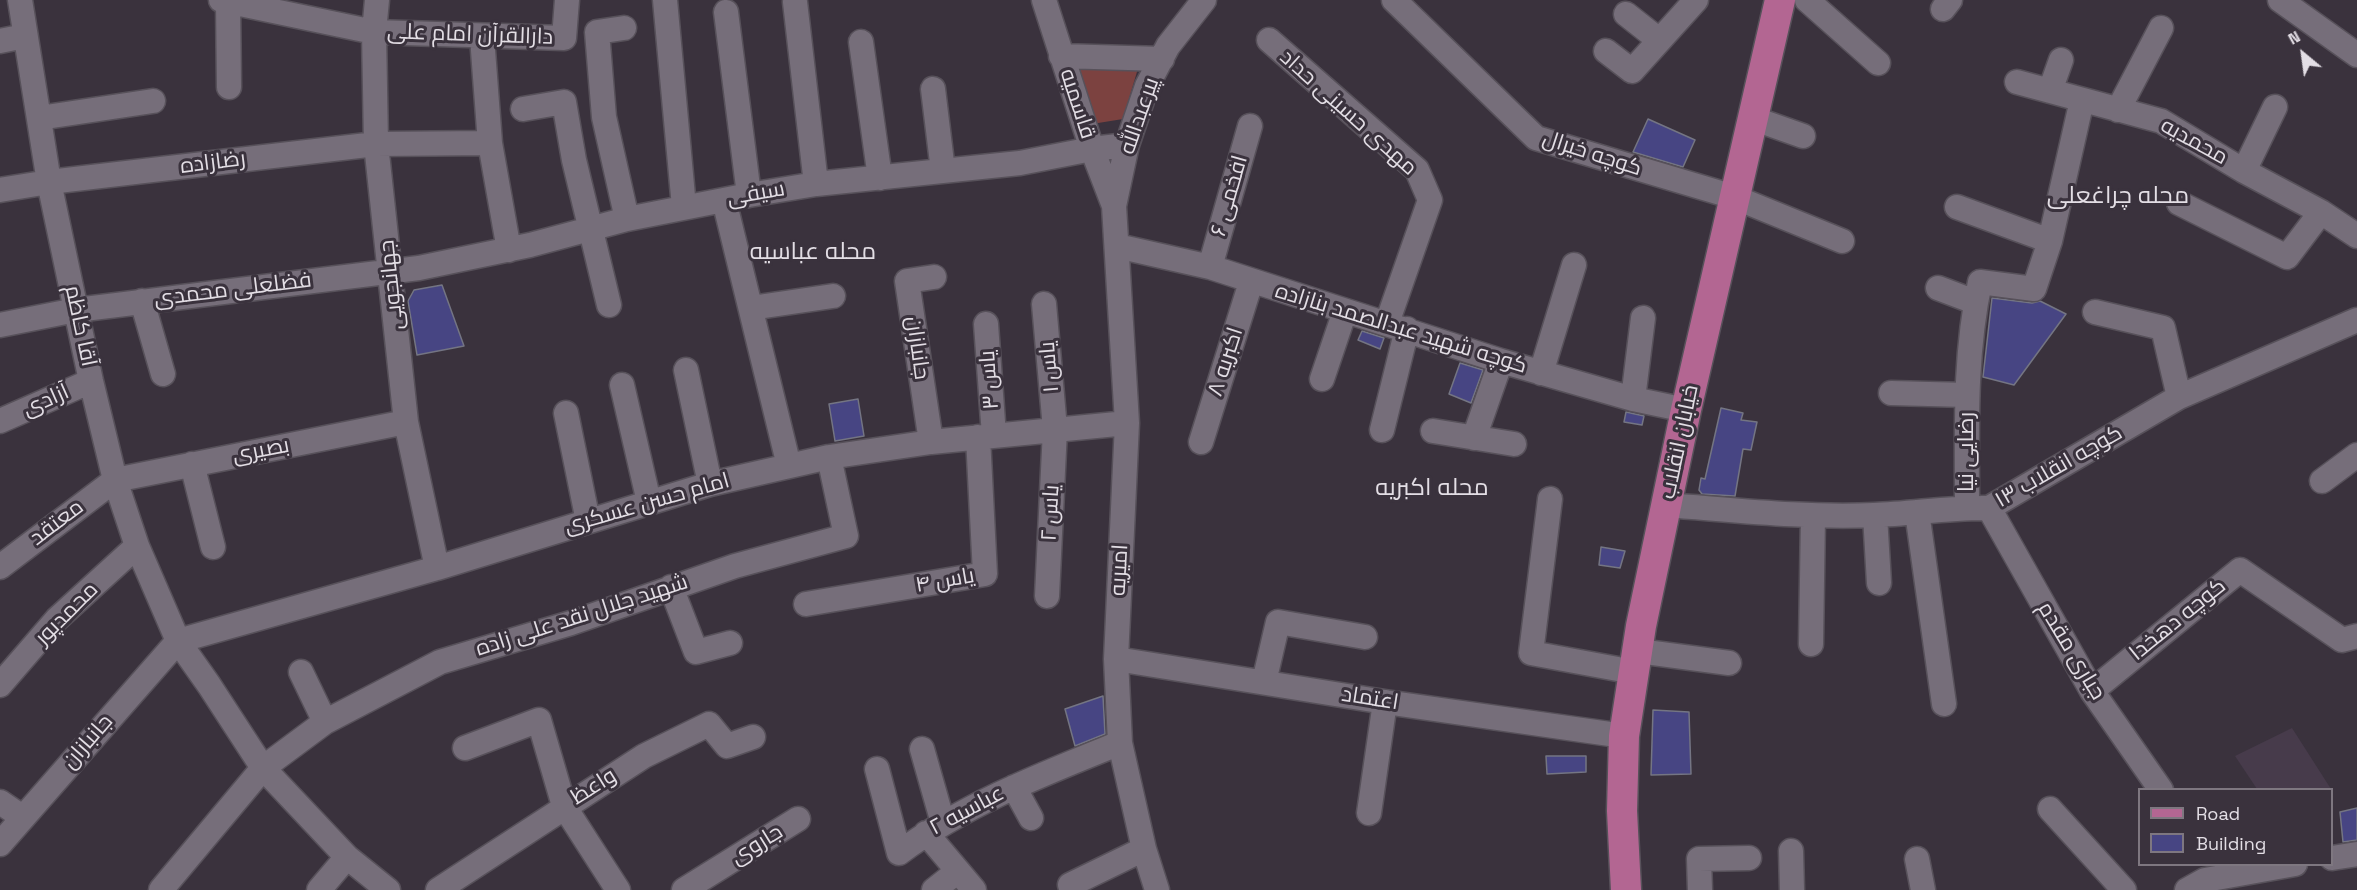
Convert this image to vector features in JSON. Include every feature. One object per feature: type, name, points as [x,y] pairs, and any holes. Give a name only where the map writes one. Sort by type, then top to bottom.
[{"type":"main road","name":"خیابان انقلاب","points":[[1626,890],[1622,812],[1624,736],[1636,661],[1686,410],[1780,0]]},
{"type":"street","name":"آقا کاظم","points":[[20,0],[49,182],[91,381],[115,480],[137,546],[178,641],[216,694],[263,768],[347,857],[388,890]]},
{"type":"street","name":"جهانجویی","points":[[377,0],[374,32],[376,144],[406,422],[437,567]]},
{"type":"street","name":"دارالقرآن امام علی","points":[[224,1],[374,32],[564,38],[567,0]]},
{"type":"street","points":[[665,0],[684,207]]},
{"type":"street","name":"قاسمیه","points":[[1044,0],[1092,149],[1114,206]]},
{"type":"street","name":"کوچه خیرال","points":[[1394,0],[1536,138],[1734,197],[1842,241]]},
{"type":"street","points":[[1606,51],[1632,71],[1696,0]]},
{"type":"street","points":[[1807,0],[1878,63]]},
{"type":"street","points":[[2280,0],[2357,55]]},
{"type":"street","points":[[224,1],[229,87]]},
{"type":"street","points":[[795,2],[816,184]]},
{"type":"street","name":"پیرعبدالله","points":[[1117,246],[1114,206],[1127,145],[1147,86],[1195,3]]},
{"type":"street","points":[[726,12],[749,195]]},
{"type":"street","points":[[1626,14],[1659,40]]},
{"type":"street","points":[[624,28],[597,32],[604,117],[627,219]]},
{"type":"street","points":[[2118,110],[2161,28]]},
{"type":"street","points":[[0,41],[25,36]]},
{"type":"street","points":[[482,37],[490,142],[508,249]]},
{"type":"street","name":"مهدی حسینی حداد","points":[[1269,40],[1417,170],[1430,200],[1397,326],[1382,430]]},
{"type":"street","points":[[861,42],[880,178]]},
{"type":"street","points":[[1061,56],[1161,59]]},
{"type":"street","points":[[2050,91],[2061,60]]},
{"type":"street","name":"محمدیه","points":[[2017,82],[2161,121],[2244,171],[2321,212],[2357,236]]},
{"type":"street","points":[[933,89],[943,171]]},
{"type":"street","points":[[1938,288],[1975,302],[1980,282],[2034,289],[2050,241],[2082,100]]},
{"type":"street","points":[[39,118],[153,101]]},
{"type":"street","points":[[523,109],[564,102],[574,160],[609,305]]},
{"type":"street","points":[[2244,171],[2275,107]]},
{"type":"street","points":[[1752,118],[1803,136]]},
{"type":"street","name":"افخمی ۶","points":[[1210,267],[1250,126]]},
{"type":"street","name":"رضازاده","points":[[0,190],[49,182],[376,144],[490,142]]},
{"type":"street","name":"سیفی","points":[[391,271],[419,268],[508,249],[590,227],[749,195],[816,184],[1020,163],[1092,149],[1127,145]]},
{"type":"street","points":[[724,200],[789,466]]},
{"type":"street","points":[[2179,203],[2287,256],[2321,212]]},
{"type":"street","points":[[1957,207],[2050,241]]},
{"type":"street","name":"کوچه شهید عبدالصمد بنازاده","points":[[1117,246],[1210,267],[1501,361],[1633,399],[1686,410]]},
{"type":"street","name":"امیریه","points":[[1117,246],[1127,423],[1116,659],[1120,743],[1144,849],[1157,890]]},
{"type":"street","points":[[1541,373],[1574,265]]},
{"type":"street","name":"فضلعلی محمدی","points":[[76,310],[391,271]]},
{"type":"street","name":"جانبازان","points":[[931,442],[907,281],[934,278]]},
{"type":"street","name":"اکبریه ۸","points":[[1201,442],[1251,282]]},
{"type":"street","points":[[751,308],[833,296]]},
{"type":"street","points":[[142,301],[163,374]]},
{"type":"street","name":"رضایی نیا","points":[[1975,302],[1967,395],[1978,508]]},
{"type":"street","name":"یاس ۱","points":[[1044,304],[1055,429]]},
{"type":"street","points":[[0,324],[76,310]]},
{"type":"street","points":[[1322,379],[1345,311]]},
{"type":"street","points":[[2095,312],[2163,328],[2179,397]]},
{"type":"street","points":[[1633,399],[1643,318]]},
{"type":"street","name":"کوچه انقلاب ۱۳","points":[[1666,505],[1813,516],[1875,515],[1978,508],[2179,397],[2357,320]]},
{"type":"street","name":"یاس ۳","points":[[986,324],[986,437]]},
{"type":"street","points":[[1474,438],[1501,361]]},
{"type":"street","points":[[686,370],[710,484]]},
{"type":"street","name":"آزادی","points":[[0,421],[91,381]]},
{"type":"street","points":[[622,385],[649,502]]},
{"type":"street","name":"رضایی نیا","points":[[1891,393],[1967,395]]},
{"type":"street","points":[[566,413],[588,521]]},
{"type":"street","name":"بصیری","points":[[115,480],[406,422]]},
{"type":"street","name":"امام حسن عسکری","points":[[178,641],[437,567],[710,484],[829,457],[931,442],[1127,423]]},
{"type":"street","name":"یاس ۲","points":[[1047,596],[1055,429]]},
{"type":"street","points":[[1433,431],[1514,444]]},
{"type":"street","name":"یاس ۴","points":[[806,604],[985,574],[986,437]]},
{"type":"street","points":[[2322,481],[2357,455]]},
{"type":"street","name":"شهید جلال نقد علی زاده","points":[[161,890],[263,768],[325,722],[440,662],[571,623],[735,566],[846,536],[829,457]]},
{"type":"street","points":[[192,464],[213,547]]},
{"type":"street","name":"معتقد","points":[[0,567],[115,480]]},
{"type":"street","points":[[1550,499],[1532,653],[1636,661],[1730,663]]},
{"type":"street","name":"جباری مقدم","points":[[1978,508],[2092,691],[2160,788]]},
{"type":"street","points":[[1917,512],[1944,704]]},
{"type":"street","points":[[1875,515],[1878,583]]},
{"type":"street","points":[[1811,644],[1813,516]]},
{"type":"street","name":"محمدپور","points":[[0,685],[57,619],[137,546]]},
{"type":"street","name":"کوچه دهخدا","points":[[2092,691],[2240,570],[2342,640],[2357,636]]},
{"type":"street","points":[[671,587],[696,652],[729,643]]},
{"type":"street","points":[[1264,682],[1278,622],[1365,637]]},
{"type":"street","name":"جانبازان","points":[[0,844],[178,641]]},
{"type":"street","name":"اعتماد","points":[[1116,659],[1385,702],[1624,736]]},
{"type":"street","points":[[301,672],[325,722]]},
{"type":"street","points":[[1369,813],[1385,702]]},
{"type":"street","points":[[465,748],[539,720],[564,806],[618,890]]},
{"type":"street","name":"واعظ","points":[[438,890],[644,756],[709,724],[727,746],[753,737]]},
{"type":"street","name":"عباسیه ۲","points":[[877,769],[898,853],[935,828],[1014,787],[1120,743]]},
{"type":"street","points":[[922,749],[935,828],[958,872],[974,890]]},
{"type":"street","points":[[1014,787],[1031,818]]},
{"type":"street","points":[[0,802],[22,817]]},
{"type":"street","points":[[2050,809],[2124,890]]},
{"type":"street","name":"جاروی","points":[[684,890],[798,819]]},
{"type":"street","points":[[1070,885],[1144,849]]},
{"type":"street","points":[[1791,851],[1792,890]]},
{"type":"street","points":[[2333,858],[2357,854]]},
{"type":"street","points":[[319,890],[347,857]]},
{"type":"street","points":[[1700,890],[1699,859],[1749,858]]},
{"type":"street","points":[[1917,859],[1923,890]]},
{"type":"street","points":[[2202,881],[2284,866]]},
{"type":"street","points":[[934,890],[958,872]]},
{"type":"shaded area","points":[[1071,62],[1139,65],[1123,119],[1092,124]]},
{"type":"shaded area","points":[[2292,728],[2330,788],[2256,788],[2235,756]]},
{"type":"building","points":[[1648,119],[1695,140],[1683,167],[1633,152]]},
{"type":"building","points":[[442,285],[464,346],[417,355],[408,301],[414,290]]},
{"type":"building","points":[[1992,298],[2032,303],[2040,301],[2066,314],[2014,385],[1983,377]]},
{"type":"building","points":[[1362,331],[1384,338],[1380,349],[1358,340]]},
{"type":"building","points":[[1460,363],[1483,370],[1471,403],[1449,394]]},
{"type":"building","points":[[858,399],[864,436],[835,441],[829,404]]},
{"type":"building","points":[[1721,408],[1743,413],[1741,420],[1757,422],[1751,450],[1743,449],[1735,496],[1702,494],[1699,490],[1701,478],[1705,479]]},
{"type":"building","points":[[1626,412],[1644,416],[1642,425],[1624,422]]},
{"type":"building","points":[[1601,547],[1625,551],[1620,568],[1599,565]]},
{"type":"building","points":[[1103,696],[1105,734],[1075,746],[1065,709]]},
{"type":"building","points":[[1653,710],[1689,712],[1691,774],[1651,775]]},
{"type":"building","points":[[1546,756],[1586,756],[1586,772],[1547,774]]},
{"type":"building","points":[[2357,808],[2357,840],[2343,842],[2340,812]]},
{"type":"district","name":"محله چراغعلی","points":[[2118,196]]},
{"type":"district","name":"محله عباسیه","points":[[813,252]]},
{"type":"district","name":"محله اکبریه","points":[[1432,488]]}]
